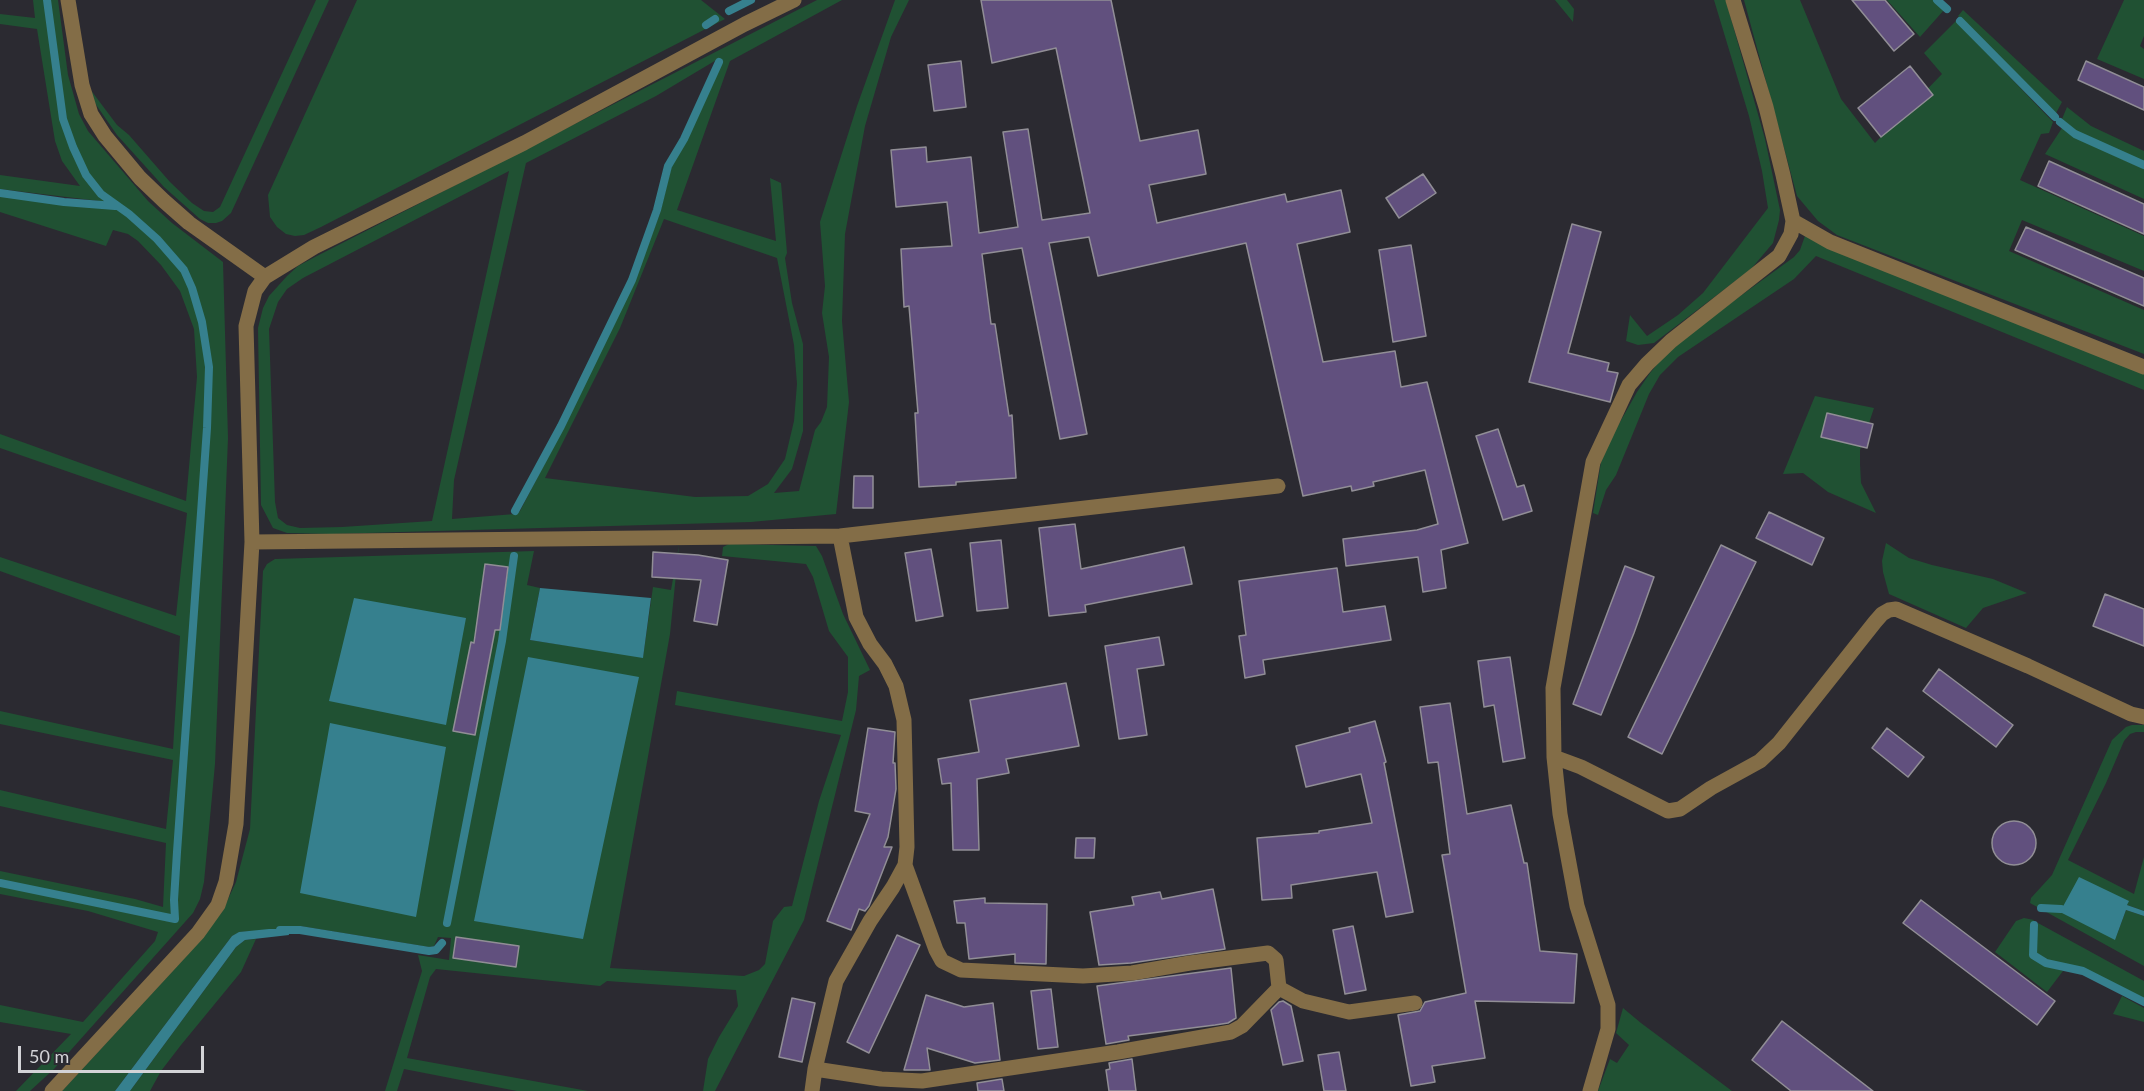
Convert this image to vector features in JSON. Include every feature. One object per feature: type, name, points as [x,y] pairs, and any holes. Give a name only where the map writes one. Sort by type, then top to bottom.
[{"type":"street","points":[[68,0],[82,85],[91,114],[105,136],[140,178],[164,201],[189,223],[265,277]]},
{"type":"street","points":[[52,1091],[198,933],[218,905],[226,882],[236,824],[252,542],[246,326],[255,291],[265,277],[278,267],[314,247],[524,143],[794,0]]},
{"type":"street","points":[[1590,1091],[1608,1029],[1608,1005],[1577,906],[1560,814],[1554,757],[1553,688],[1593,462],[1629,385],[1671,341],[1779,256],[1791,234],[1793,221],[1766,107],[1733,0]]},
{"type":"street","points":[[1793,221],[1830,242],[2144,368]]},
{"type":"street","points":[[252,542],[840,536],[1278,486]]},
{"type":"street","points":[[812,1091],[836,981],[905,865],[907,847],[904,720],[896,686],[856,617],[840,536]]},
{"type":"street","points":[[1554,757],[1581,766],[1668,811],[1680,809],[1711,788],[1760,761],[1779,743],[1882,614],[1896,609],[2028,666],[2131,714],[2144,717]]},
{"type":"street","points":[[905,865],[936,950],[942,961],[951,967],[961,970],[1083,976],[1132,973],[1268,953],[1276,960],[1280,988]]},
{"type":"street","points":[[1280,988],[1303,1002],[1349,1012],[1415,1003]]},
{"type":"street","points":[[815,1069],[881,1079],[922,1081],[1118,1052],[1231,1032],[1250,1018],[1280,988]]},
{"type":"green space","points":[[33,0],[45,0],[62,119],[71,147],[84,176],[100,196],[108,202],[0,189],[0,175],[80,186],[62,161],[55,141],[37,29],[0,24],[0,14],[35,18]]},
{"type":"green space","points":[[49,0],[58,0],[68,75],[79,114],[88,131],[148,201],[172,223],[223,262],[228,438],[215,764],[204,882],[200,899],[193,913],[54,1069],[30,1091],[16,1091],[71,1034],[0,1022],[0,1005],[83,1022],[155,941],[158,932],[88,911],[0,894],[0,886],[171,921],[177,919],[176,900],[211,367],[204,321],[194,287],[186,270],[158,238],[130,213],[102,193],[88,174],[75,146],[65,118]]},
{"type":"green space","points":[[316,0],[329,0],[231,213],[216,223],[208,223],[200,219],[164,187],[117,135],[90,96],[87,85],[117,125],[129,135],[170,182],[192,203],[204,211],[213,212],[220,207]]},
{"type":"green space","points":[[357,0],[701,0],[725,19],[321,227],[304,235],[286,234],[270,217],[268,195]]},
{"type":"green space","points":[[817,0],[842,0],[730,61],[677,210],[776,241],[770,178],[781,183],[787,253],[785,258],[792,303],[803,344],[803,431],[792,469],[774,493],[799,491],[815,430],[827,407],[829,357],[822,313],[825,286],[820,222],[857,106],[895,0],[909,0],[891,37],[865,126],[845,234],[842,321],[849,402],[836,514],[751,522],[331,534],[287,533],[273,528],[261,505],[258,328],[269,296],[287,276],[298,266]],"holes":[[[718,59],[722,61],[671,168],[660,213],[635,280],[569,417],[520,511],[515,514],[452,519],[454,480],[526,163],[656,96]],[[509,171],[432,521],[300,528],[287,525],[278,518],[275,502],[269,329],[278,302],[287,289],[303,278]],[[664,219],[777,258],[794,345],[797,384],[794,421],[785,459],[768,484],[748,496],[695,497],[545,478],[620,328]]]},
{"type":"green space","points":[[1555,0],[1567,0],[1574,9],[1573,22]]},
{"type":"green space","points":[[1714,0],[1726,0],[1765,139],[1780,210],[1779,220],[1773,243],[1751,269],[1654,343],[1638,345],[1626,341],[1630,315],[1647,336],[1678,315],[1703,293],[1768,208],[1749,116]]},
{"type":"green space","points":[[1744,0],[1800,0],[1841,99],[1875,143],[1942,74],[1924,53],[1956,21],[2053,122],[2049,133],[2041,134],[2020,180],[2144,236],[2144,271],[2022,220],[2009,251],[2144,310],[2144,354],[1837,235],[1818,221],[1797,196]]},
{"type":"green space","points":[[1887,0],[1934,0],[1944,10],[1920,37]]},
{"type":"green space","points":[[2124,0],[2144,0],[2144,36],[2140,46],[2144,49],[2144,79],[2097,59]]},
{"type":"green space","points":[[1963,10],[2062,102],[2055,115],[1958,16]]},
{"type":"green space","points":[[2067,107],[2091,126],[2144,151],[2144,163],[2076,131],[2062,119]]},
{"type":"green space","points":[[2062,128],[2075,137],[2144,169],[2144,199],[2045,154]]},
{"type":"green space","points":[[0,196],[115,207],[155,240],[183,271],[191,288],[200,322],[208,367],[187,712],[175,852],[174,917],[0,880],[0,871],[163,907],[166,843],[0,806],[0,790],[166,829],[173,760],[0,724],[0,711],[173,749],[180,636],[0,571],[0,557],[176,616],[187,513],[0,448],[0,434],[186,501],[197,377],[194,329],[180,291],[161,265],[138,241],[128,234],[113,230],[106,246],[0,212]]},
{"type":"green space","points":[[1806,233],[2144,373],[2144,390],[1816,256],[1794,279],[1678,357],[1660,375],[1649,394],[1616,475],[1606,490],[1598,515],[1593,513],[1601,462],[1611,438],[1650,373],[1673,345],[1794,257],[1800,250]]},
{"type":"green space","points":[[1815,396],[1874,408],[1860,450],[1860,464],[1861,483],[1876,513],[1828,492],[1803,473],[1783,474]]},
{"type":"green space","points":[[1886,543],[1909,558],[1993,579],[2027,593],[1983,608],[1966,628],[1889,594],[1882,561]]},
{"type":"green space","points":[[729,544],[816,546],[822,556],[843,614],[870,670],[859,676],[856,710],[804,920],[715,1091],[703,1091],[708,1059],[738,1006],[736,990],[607,981],[600,986],[436,969],[430,977],[407,1058],[588,1091],[517,1091],[404,1069],[397,1091],[385,1091],[422,971],[418,955],[449,960],[451,938],[438,937],[434,946],[429,947],[300,926],[240,932],[232,936],[115,1091],[62,1091],[180,963],[222,912],[236,882],[250,829],[263,571],[267,564],[275,559],[534,551],[527,585],[540,588],[530,640],[643,657],[653,587],[671,590],[679,545],[670,634],[610,968],[744,976],[759,970],[765,964],[773,921],[784,907],[792,906],[819,801],[841,735],[675,705],[677,691],[842,721],[848,692],[848,657],[829,631],[813,577],[806,564],[722,556],[723,547]],"holes":[[[512,556],[516,557],[504,641],[448,924],[445,922],[500,641]]]},
{"type":"green space","points":[[2144,725],[2144,732],[2130,734],[2124,741],[2068,860],[2134,894],[2144,857],[2144,911],[2127,905],[2128,900],[2115,940],[2126,910],[2144,916],[2144,966],[2030,903],[2031,898],[2052,875],[2112,740],[2126,727]]},
{"type":"green space","points":[[2024,918],[2034,920],[2031,927],[2030,957],[2044,965],[2063,971],[2047,992],[1995,952],[2016,921]]},
{"type":"green space","points":[[2038,923],[2144,981],[2144,1000],[2083,969],[2035,955]]},
{"type":"green space","points":[[256,939],[241,972],[161,1071],[150,1091],[130,1091],[236,947],[245,940]]},
{"type":"green space","points":[[2122,996],[2144,1008],[2144,1022],[2113,1014]]},
{"type":"green space","points":[[1623,1008],[1732,1091],[1598,1091],[1610,1059],[1617,1063],[1629,1045],[1616,1033]]},
{"type":"water","points":[[540,588],[651,598],[643,658],[530,640]]},
{"type":"water","points":[[354,598],[466,618],[446,725],[329,701]]},
{"type":"water","points":[[528,657],[639,677],[583,939],[474,921]]},
{"type":"water","points":[[330,723],[446,747],[416,917],[300,893]]},
{"type":"water","points":[[2079,877],[2129,901],[2127,905],[2144,911],[2144,916],[2126,910],[2115,940],[2060,912]]},
{"type":"water","points":[[288,929],[289,935],[245,940],[236,947],[130,1091],[115,1091],[232,936],[239,932]]},
{"type":"building","points":[[981,0],[1111,0],[1140,141],[1198,130],[1206,174],[1149,185],[1157,223],[1285,194],[1287,202],[1341,190],[1350,232],[1297,244],[1323,362],[1395,351],[1401,387],[1427,382],[1468,543],[1441,550],[1446,588],[1423,592],[1418,557],[1346,566],[1343,539],[1417,530],[1438,524],[1425,470],[1373,482],[1374,486],[1352,491],[1351,486],[1303,496],[1246,243],[1098,276],[1089,237],[1049,243],[1087,434],[1060,439],[1022,248],[982,254],[991,324],[995,324],[1009,416],[1012,415],[1016,478],[919,487],[915,413],[918,413],[909,306],[904,307],[901,249],[952,246],[947,202],[896,207],[891,150],[926,147],[927,162],[971,157],[979,233],[1018,227],[1003,132],[1028,129],[1042,220],[1090,213],[1056,48],[992,63]]},
{"type":"building","points":[[1852,0],[1885,0],[1914,34],[1894,51]]},
{"type":"building","points":[[961,61],[966,107],[934,111],[928,65]]},
{"type":"building","points":[[2086,61],[2144,87],[2144,110],[2078,80]]},
{"type":"building","points":[[1910,66],[1933,95],[1881,137],[1858,108]]},
{"type":"building","points":[[2049,161],[2144,204],[2144,234],[2038,186]]},
{"type":"building","points":[[1423,174],[1436,193],[1399,218],[1386,198]]},
{"type":"building","points":[[1572,224],[1601,232],[1568,353],[1609,363],[1607,371],[1618,373],[1610,402],[1529,382]]},
{"type":"building","points":[[2026,227],[2144,278],[2144,306],[2015,250]]},
{"type":"building","points":[[1411,245],[1426,336],[1393,342],[1379,250]]},
{"type":"building","points":[[1827,413],[1873,424],[1867,448],[1821,437]]},
{"type":"building","points":[[1498,429],[1517,487],[1524,485],[1532,511],[1503,520],[1476,436]]},
{"type":"building","points":[[854,476],[873,476],[873,508],[853,508]]},
{"type":"building","points":[[1769,512],[1824,538],[1812,565],[1756,538]]},
{"type":"building","points":[[1075,524],[1081,569],[1184,547],[1192,584],[1085,605],[1086,612],[1049,616],[1039,528]]},
{"type":"building","points":[[1001,540],[1008,608],[977,611],[970,543]]},
{"type":"building","points":[[1721,545],[1756,562],[1662,754],[1628,737]]},
{"type":"building","points":[[931,549],[943,616],[916,621],[905,553]]},
{"type":"building","points":[[653,552],[728,560],[717,625],[694,621],[701,580],[652,577]]},
{"type":"building","points":[[485,564],[508,567],[500,630],[495,630],[475,735],[453,731],[471,642],[474,643]]},
{"type":"building","points":[[1625,566],[1654,577],[1601,715],[1573,704]]},
{"type":"building","points":[[1337,568],[1343,612],[1385,606],[1391,640],[1263,660],[1265,674],[1245,678],[1239,636],[1246,635],[1239,581]]},
{"type":"building","points":[[2105,594],[2144,609],[2144,646],[2093,626]]},
{"type":"building","points":[[1159,637],[1164,665],[1137,669],[1147,735],[1119,739],[1105,646]]},
{"type":"building","points":[[1510,657],[1525,758],[1503,762],[1494,705],[1484,707],[1478,661]]},
{"type":"building","points":[[1939,669],[2013,725],[1996,747],[1923,691]]},
{"type":"building","points":[[1066,683],[1079,746],[1006,759],[1009,773],[977,779],[979,850],[953,850],[951,783],[942,784],[938,759],[979,752],[970,700]]},
{"type":"building","points":[[1450,703],[1467,814],[1511,805],[1524,863],[1527,863],[1540,951],[1577,954],[1574,1003],[1475,1001],[1485,1058],[1432,1066],[1435,1082],[1411,1086],[1398,1015],[1420,1011],[1425,1002],[1466,993],[1442,855],[1450,854],[1438,762],[1428,763],[1420,707]]},
{"type":"building","points":[[1375,721],[1386,762],[1384,763],[1413,912],[1386,917],[1377,872],[1291,885],[1292,898],[1262,900],[1257,838],[1319,833],[1319,831],[1372,823],[1361,774],[1306,787],[1296,746],[1350,732],[1349,728]]},
{"type":"building","points":[[868,728],[895,732],[893,763],[895,763],[896,789],[888,837],[884,847],[892,847],[869,906],[865,911],[859,909],[851,930],[827,921],[870,814],[855,811]]},
{"type":"building","points":[[1887,728],[1924,757],[1908,777],[1872,748]]},
{"type":"building","points":[[2014,821],[2023,822],[2030,827],[2035,834],[2035,852],[2030,859],[2023,864],[2014,865],[2005,864],[1998,859],[1993,852],[1992,843],[1993,834],[1998,827],[2005,822]]},
{"type":"building","points":[[1076,838],[1095,838],[1094,858],[1075,858]]},
{"type":"building","points":[[1213,889],[1225,949],[1131,963],[1099,965],[1090,912],[1134,905],[1132,897],[1160,892],[1162,899]]},
{"type":"building","points":[[985,898],[985,903],[1047,904],[1046,964],[1015,963],[1015,954],[969,959],[965,923],[957,923],[954,901]]},
{"type":"building","points":[[1921,900],[2055,1001],[2037,1025],[1903,923]]},
{"type":"building","points":[[1353,926],[1366,990],[1345,994],[1333,930]]},
{"type":"building","points":[[897,935],[920,945],[869,1053],[847,1042]]},
{"type":"building","points":[[456,937],[519,946],[516,967],[453,958]]},
{"type":"building","points":[[1231,968],[1236,1018],[1228,1023],[1128,1036],[1129,1040],[1106,1044],[1097,986]]},
{"type":"building","points":[[1051,989],[1058,1047],[1038,1049],[1031,991]]},
{"type":"building","points":[[926,995],[964,1007],[993,1003],[1000,1060],[975,1063],[927,1048],[930,1070],[904,1070]]},
{"type":"building","points":[[792,998],[815,1003],[802,1062],[779,1057]]},
{"type":"building","points":[[1283,1001],[1291,1006],[1303,1061],[1283,1065],[1271,1010]]},
{"type":"building","points":[[1782,1021],[1873,1091],[1791,1091],[1752,1060]]},
{"type":"building","points":[[1339,1052],[1346,1091],[1324,1091],[1318,1055]]},
{"type":"building","points":[[1132,1059],[1136,1091],[1109,1091],[1106,1070],[1110,1069],[1109,1063]]},
{"type":"building","points":[[1002,1079],[1004,1091],[978,1091],[977,1083]]},
{"type":"waterway","points":[[0,883],[175,919],[177,852],[207,428],[209,367],[202,322],[192,288],[184,270],[157,239],[129,214],[101,194],[86,175],[63,119],[47,0]]},
{"type":"waterway","points":[[729,11],[751,0]]},
{"type":"waterway","points":[[1937,0],[1947,9]]},
{"type":"waterway","points":[[706,25],[715,19]]},
{"type":"waterway","points":[[1960,21],[2055,117]]},
{"type":"waterway","points":[[515,511],[561,426],[632,280],[657,210],[668,166],[684,139],[719,62]]},
{"type":"waterway","points":[[2060,122],[2075,134],[2144,165]]},
{"type":"waterway","points":[[0,193],[115,206]]},
{"type":"waterway","points":[[447,923],[502,641],[514,556]]},
{"type":"waterway","points":[[2041,908],[2061,909]]},
{"type":"waterway","points":[[2034,925],[2033,955],[2046,963],[2083,971],[2144,1002]]},
{"type":"waterway","points":[[280,930],[300,930],[429,951],[436,950],[442,943]]}]
